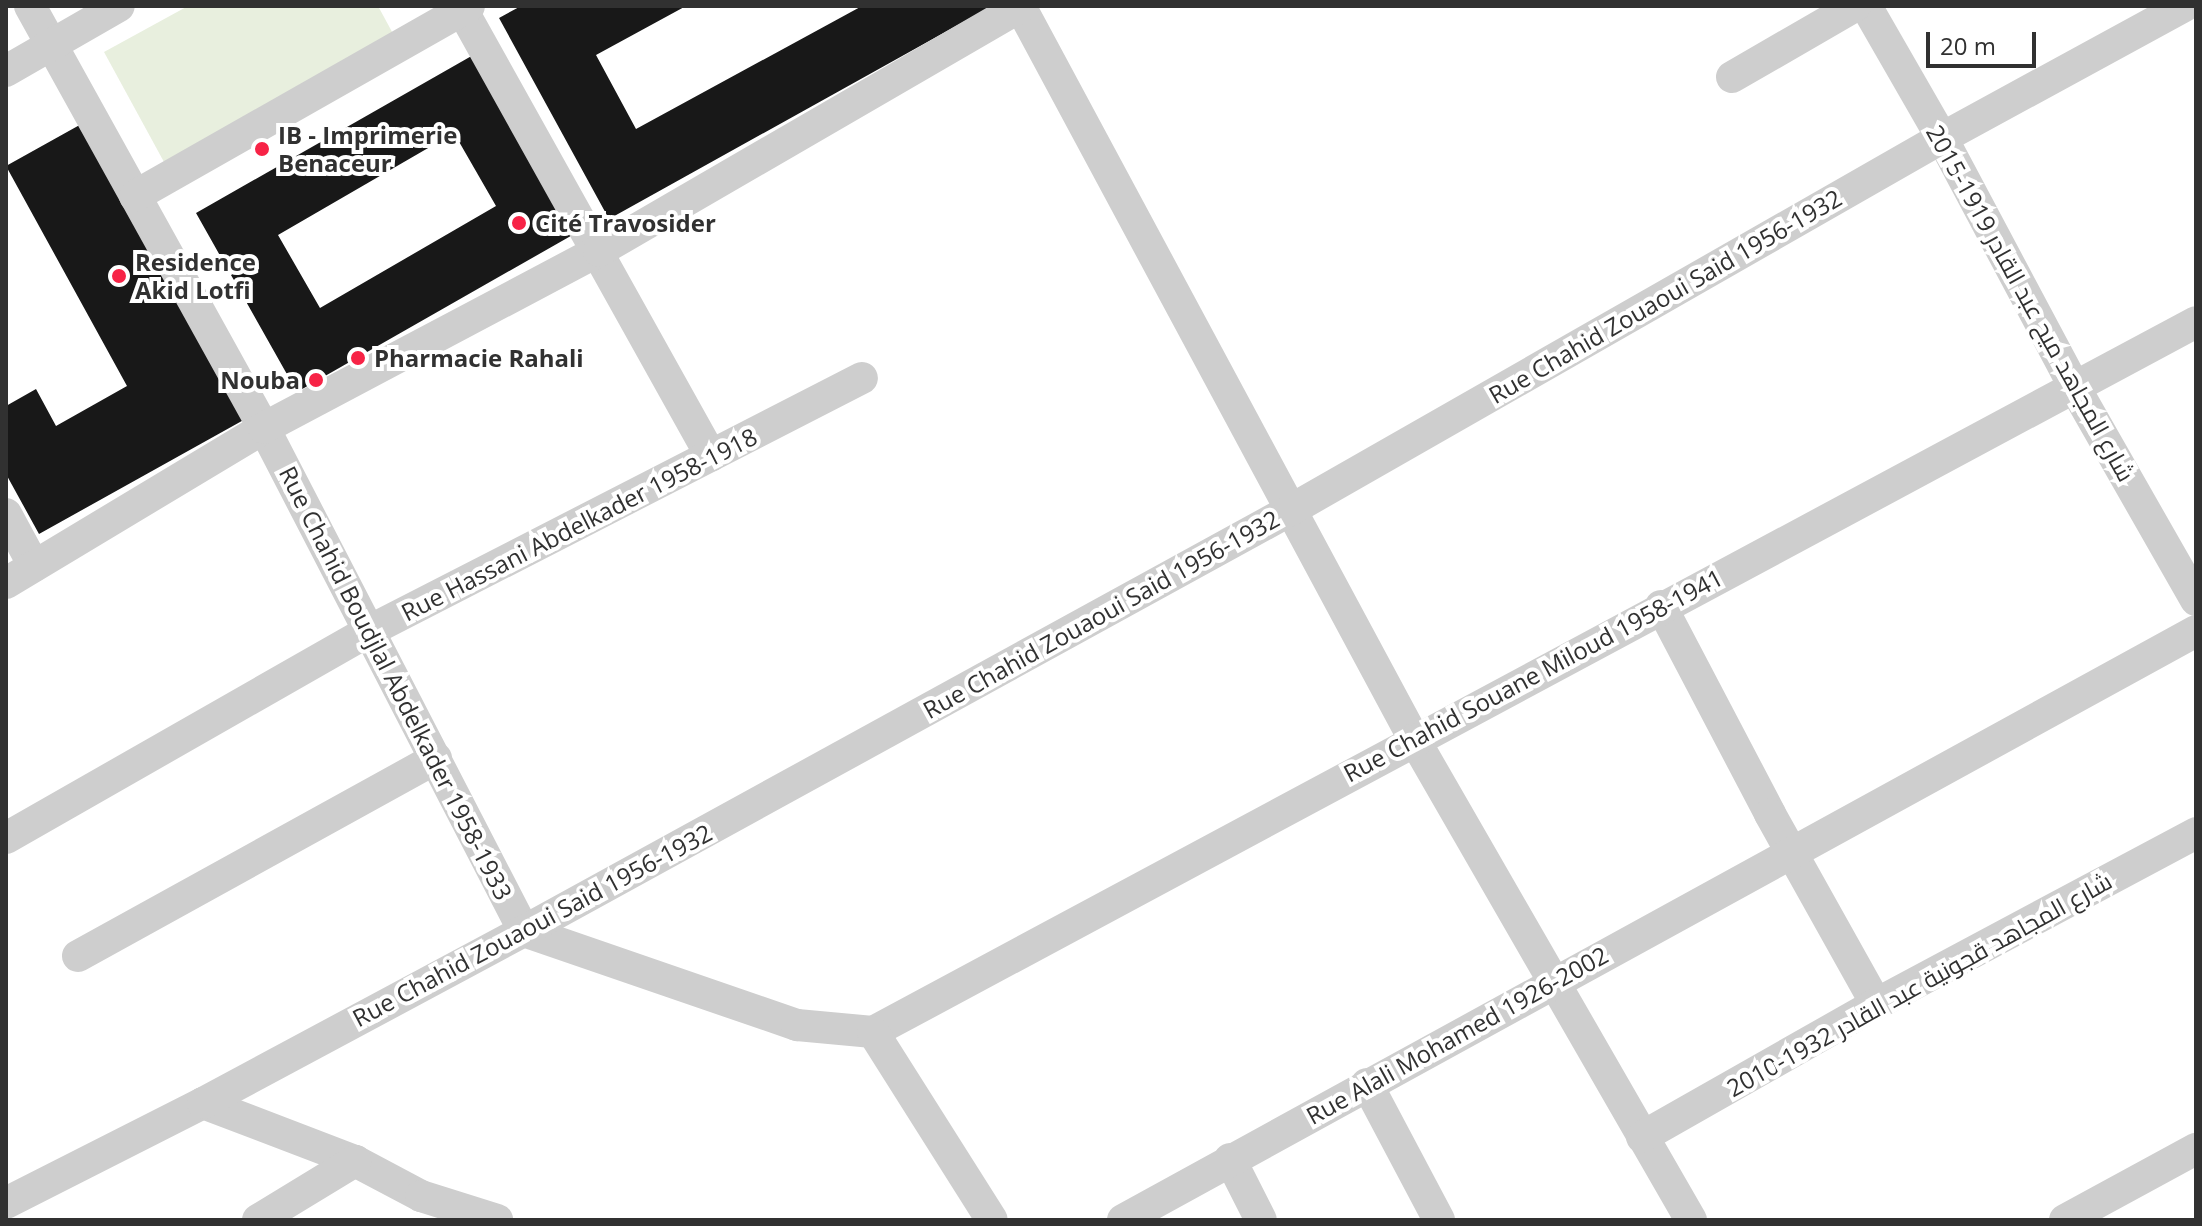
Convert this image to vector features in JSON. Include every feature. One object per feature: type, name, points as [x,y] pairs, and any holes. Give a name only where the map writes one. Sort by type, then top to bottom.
[{"type":"street","name":"Rue Chahid Boudjlal Abdelkader 1958-1933","points":[[30,6],[264,428],[524,931]]},
{"type":"street","points":[[6,71],[119,6]]},
{"type":"street","points":[[6,583],[264,428],[599,251],[1021,6],[1289,511],[1414,739],[1691,1220]]},
{"type":"street","points":[[1732,77],[1855,6]]},
{"type":"street","name":"شارع المجاهد ميح عبد القادر 1919-2015","points":[[1866,6],[1942,138],[2075,388],[2196,600]]},
{"type":"street","name":"Rue Chahid Zouaoui Said 1956-1932","points":[[6,1203],[203,1103],[524,931],[1289,511],[1942,138],[2184,6]]},
{"type":"street","points":[[135,196],[464,7],[711,456]]},
{"type":"street","name":"Rue Chahid Souane Miloud 1958-1941","points":[[873,1032],[1661,606],[2196,322]]},
{"type":"street","name":"Rue Hassani Abdelkader 1958-1918","points":[[6,838],[369,631],[862,378]]},
{"type":"street","points":[[6,514],[34,566]]},
{"type":"street","points":[[1661,606],[1770,814],[1876,1004]]},
{"type":"street","name":"Rue Alali Mohamed 1926-2002","points":[[1123,1220],[1553,983],[1797,862],[2196,631]]},
{"type":"street","points":[[78,956],[436,758]]},
{"type":"street","name":"شارع المجاهد قجونية عبد القادر 1932-2010","points":[[1642,1137],[1876,1004],[2196,833]]},
{"type":"street","points":[[524,931],[797,1025],[873,1032],[992,1220]]},
{"type":"street","points":[[1367,1084],[1439,1220]]},
{"type":"street","points":[[203,1103],[355,1161],[427,1208],[497,1220]]},
{"type":"street","points":[[2071,1219],[2196,1149]]},
{"type":"street","points":[[1230,1159],[1261,1220]]},
{"type":"street","points":[[258,1220],[355,1161]]},
{"type":"green space","points":[[188,6],[378,6],[397,41],[170,173],[104,52]]},
{"type":"building","name":"Cité Travosider","points":[[521,6],[686,6],[596,55],[636,129],[862,6],[992,6],[609,219],[499,18]]},
{"type":"building","name":"Cité Travosider","points":[[475,54],[576,233],[297,392],[196,213]],"holes":[[[454,133],[496,206],[320,308],[278,235]]]},
{"type":"building","name":"Residence Akid Lotfi","points":[[85,122],[249,417],[39,534],[6,474],[6,406],[36,389],[56,426],[127,386],[6,166]]},
{"type":"place","name":"IB - Imprimerie Benaceur","points":[[262,149]]},
{"type":"place","name":"Cité Travosider","points":[[519,223]]},
{"type":"place","name":"Residence Akid Lotfi","points":[[119,276]]},
{"type":"place","name":"Pharmacie Rahali","points":[[358,358]]},
{"type":"place","name":"Nouba","points":[[316,380]]}]
